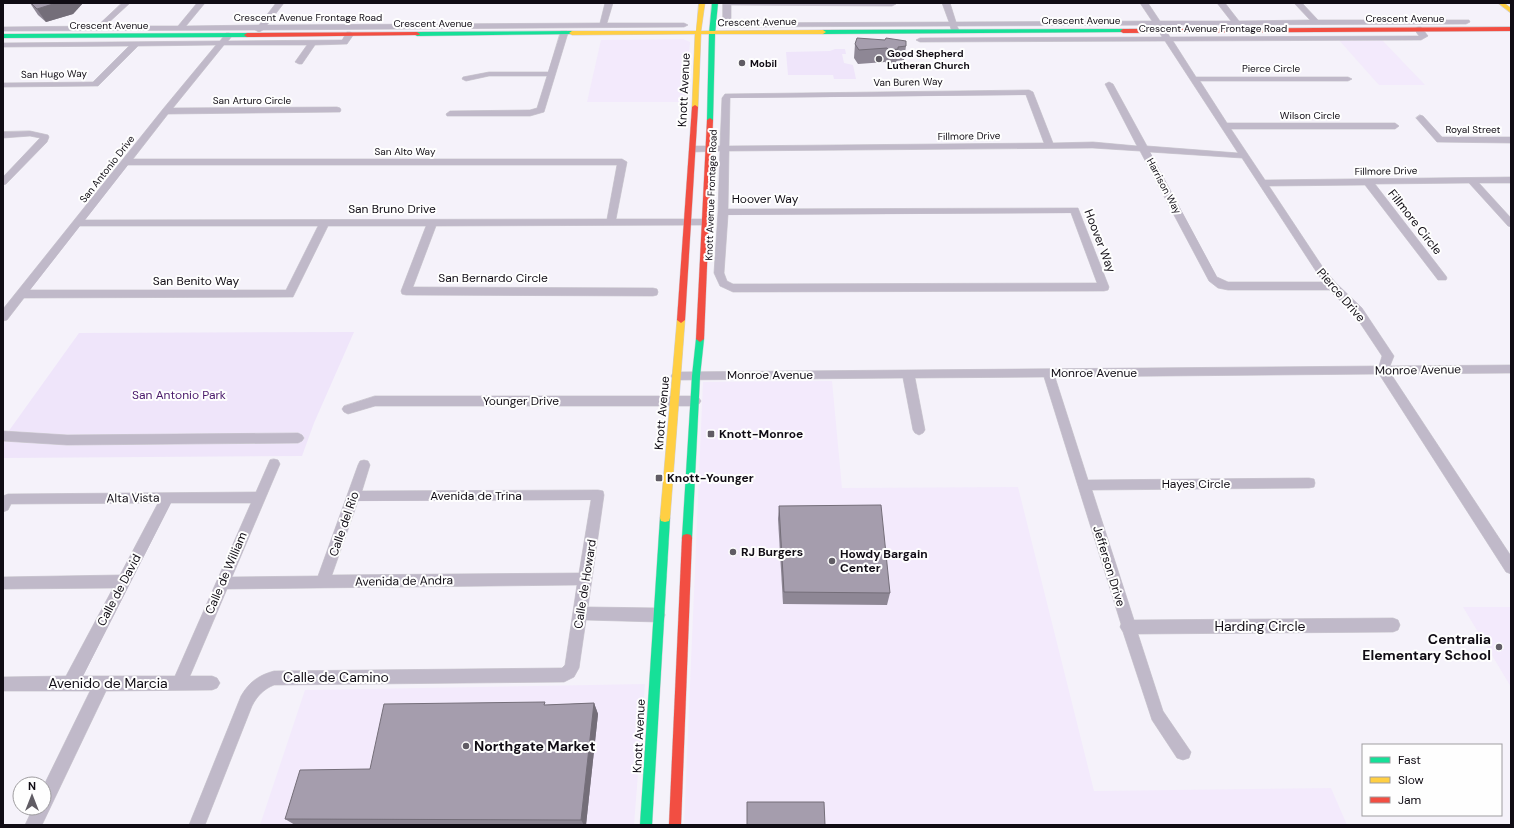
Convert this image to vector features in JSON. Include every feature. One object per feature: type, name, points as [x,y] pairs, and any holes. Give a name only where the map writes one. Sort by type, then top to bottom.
[{"type":"main road","name":"Knott Avenue","points":[[675,825],[672,614],[674,400],[693,149],[698,34],[702,3]]},
{"type":"main road","name":"Knott Avenue","points":[[646,825],[672,614],[700,343],[709,149],[712,34],[715,3]]},
{"type":"main road","points":[[1501,3],[1511,11]]},
{"type":"main road","name":"Crescent Avenue","points":[[3,36],[229,35],[258,31],[350,34],[712,34],[954,28],[1163,31],[1511,29]]},
{"type":"main road","points":[[695,98],[710,98]]},
{"type":"street","points":[[99,28],[126,3]]},
{"type":"street","points":[[180,28],[201,3]]},
{"type":"street","points":[[258,31],[280,3]]},
{"type":"street","points":[[603,26],[609,3]]},
{"type":"street","points":[[727,3],[892,4]]},
{"type":"street","name":"Crescent Avenue","points":[[727,3],[727,22],[729,24],[954,28]]},
{"type":"street","points":[[946,3],[954,28]]},
{"type":"street","name":"Pierce Drive","points":[[1144,3],[1320,271],[1332,286],[1358,311],[1388,356],[1382,371]]},
{"type":"street","points":[[1221,3],[1237,23]]},
{"type":"street","points":[[1298,3],[1316,23]]},
{"type":"street","name":"Crescent Avenue","points":[[1163,31],[1237,23],[1466,22]]},
{"type":"street","name":"Crescent Avenue Frontage Road","points":[[3,29],[180,28],[258,31],[684,25]]},
{"type":"street","name":"Crescent Avenue Frontage Road","points":[[920,40],[1163,31]]},
{"type":"street","points":[[450,114],[530,113],[542,110],[564,33]]},
{"type":"street","name":"Crescent Avenue Frontage Road","points":[[3,45],[344,42],[350,34]]},
{"type":"street","name":"San Antonio Drive","points":[[3,317],[166,111],[229,35]]},
{"type":"street","points":[[300,62],[312,43]]},
{"type":"street","name":"San Hugo Way","points":[[3,85],[95,84],[136,44]]},
{"type":"street","points":[[466,79],[489,74],[552,74]]},
{"type":"street","name":"Pierce Circle","points":[[1194,79],[1348,79]]},
{"type":"street","name":"Harrison Way","points":[[1109,84],[1211,276],[1221,286],[1332,286]]},
{"type":"street","name":"Van Buren Way","points":[[728,96],[1029,92],[1050,146]]},
{"type":"street","name":"Knott Avenue Frontage Road","points":[[728,96],[726,98],[723,149],[723,212],[719,274],[721,282],[726,286],[734,288]]},
{"type":"street","name":"San Arturo Circle","points":[[166,111],[337,110]]},
{"type":"street","name":"Royal Street","points":[[1420,118],[1440,140],[1511,140]]},
{"type":"street","name":"Wilson Circle","points":[[1225,126],[1395,126]]},
{"type":"street","points":[[3,135],[30,133],[39,134],[45,137],[43,142],[3,182]]},
{"type":"street","name":"Fillmore Drive","points":[[693,149],[1093,145],[1145,150],[1245,156]]},
{"type":"street","name":"San Alto Way","points":[[127,162],[622,162],[611,222]]},
{"type":"street","name":"Fillmore Drive","points":[[1262,183],[1511,180]]},
{"type":"street","points":[[1472,181],[1511,224]]},
{"type":"street","name":"Fillmore Circle","points":[[1368,182],[1442,278]]},
{"type":"street","name":"Hoover Way","points":[[723,212],[1075,210],[1104,287],[734,288]]},
{"type":"street","name":"San Benito Way","points":[[22,294],[289,294],[325,222]]},
{"type":"street","name":"San Bernardo Circle","points":[[432,222],[406,291],[653,292]]},
{"type":"street","name":"San Bruno Drive","points":[[78,223],[706,222]]},
{"type":"street","points":[[1382,371],[1511,568]]},
{"type":"street","name":"Monroe Avenue","points":[[677,376],[1382,371],[1509,372]]},
{"type":"street","name":"Jefferson Drive","points":[[1048,373],[1127,627],[1157,715],[1183,752]]},
{"type":"street","points":[[908,374],[919,430]]},
{"type":"street","name":"Younger Drive","points":[[348,409],[375,401],[695,401]]},
{"type":"street","points":[[3,436],[67,440],[298,438]]},
{"type":"street","name":"Calle de William","points":[[179,683],[274,464]]},
{"type":"street","name":"Calle del Rio","points":[[323,582],[364,465]]},
{"type":"street","name":"Hayes Circle","points":[[1083,485],[1310,483]]},
{"type":"street","name":"Avenida de Trina","points":[[353,496],[598,495]]},
{"type":"street","name":"Calle de Howard","points":[[569,672],[572,668],[598,495]]},
{"type":"street","name":"Alta Vista","points":[[5,502],[259,497]]},
{"type":"street","name":"Calle de David","points":[[71,684],[168,498]]},
{"type":"street","name":"Avenida de Andra","points":[[222,583],[586,579]]},
{"type":"street","points":[[3,583],[125,581]]},
{"type":"street","points":[[581,613],[672,614]]},
{"type":"street","name":"Harding Circle","points":[[1127,627],[1393,625]]},
{"type":"street","name":"Calle de Camino","points":[[197,825],[246,701],[252,689],[263,681],[274,678],[564,675],[569,672]]},
{"type":"street","points":[[52,786],[102,683]]},
{"type":"street","name":"Avenido de Marcia","points":[[3,684],[212,683]]},
{"type":"shaded area","points":[[683,39],[690,42],[685,102],[587,102],[601,40]]},
{"type":"shaded area","points":[[1338,39],[1381,39],[1425,85],[1379,85]]},
{"type":"shaded area","points":[[832,381],[842,488],[1018,487],[1094,791],[1331,788],[1347,825],[684,825],[703,382]]},
{"type":"shaded area","name":"Centralia Elementary School","points":[[1463,607],[1511,607],[1511,687]]},
{"type":"shaded area","points":[[645,684],[634,825],[260,825],[305,690]]},
{"type":"green space","points":[[835,49],[845,49],[846,54],[842,54],[844,63],[853,65],[856,79],[834,79],[833,75],[788,75],[786,52],[830,51]]},
{"type":"green space","name":"San Antonio Park","points":[[354,332],[314,423],[302,456],[3,458],[3,439],[79,333]]},
{"type":"building","points":[[31,3],[56,3],[37,9]]},
{"type":"building","points":[[857,38],[885,40],[886,38],[906,41],[906,46],[889,50],[887,48],[859,50],[855,44]]},
{"type":"building","name":"Howdy Bargain Center","points":[[881,505],[890,593],[784,592],[779,506]]},
{"type":"building","name":"Northgate Market","points":[[545,702],[544,705],[594,703],[581,820],[285,819],[300,770],[370,769],[384,704]]},
{"type":"building","points":[[747,802],[824,802],[825,825],[747,825]]},
{"type":"traffic: fast","points":[[710,120],[712,34],[715,3]]},
{"type":"traffic: fast","points":[[823,32],[1123,31]]},
{"type":"traffic: fast","points":[[417,34],[572,33]]},
{"type":"traffic: fast","points":[[3,36],[247,35]]},
{"type":"traffic: fast","points":[[687,538],[696,376],[700,339]]},
{"type":"traffic: fast","points":[[646,825],[665,518]]},
{"type":"traffic: slow","points":[[695,107],[698,34],[702,3]]},
{"type":"traffic: slow","points":[[1501,3],[1511,11]]},
{"type":"traffic: slow","points":[[572,33],[823,32]]},
{"type":"traffic: slow","points":[[665,518],[681,320]]},
{"type":"traffic: jam","points":[[1123,31],[1511,29]]},
{"type":"traffic: jam","points":[[247,35],[417,34]]},
{"type":"traffic: jam","points":[[681,320],[695,107]]},
{"type":"traffic: jam","points":[[700,339],[710,120]]},
{"type":"traffic: jam","points":[[675,825],[687,538]]},
{"type":"place","name":"Good Shepherd Lutheran Church","points":[[879,59]]},
{"type":"place","name":"Mobil","points":[[742,63]]},
{"type":"place","name":"Knott-Monroe","points":[[711,434]]},
{"type":"place","name":"Knott-Younger","points":[[659,478]]},
{"type":"place","name":"RJ Burgers","points":[[733,552]]},
{"type":"place","name":"Howdy Bargain Center","points":[[832,561]]},
{"type":"place","name":"Centralia Elementary School","points":[[1499,647]]},
{"type":"place","name":"Northgate Market","points":[[466,746]]}]
